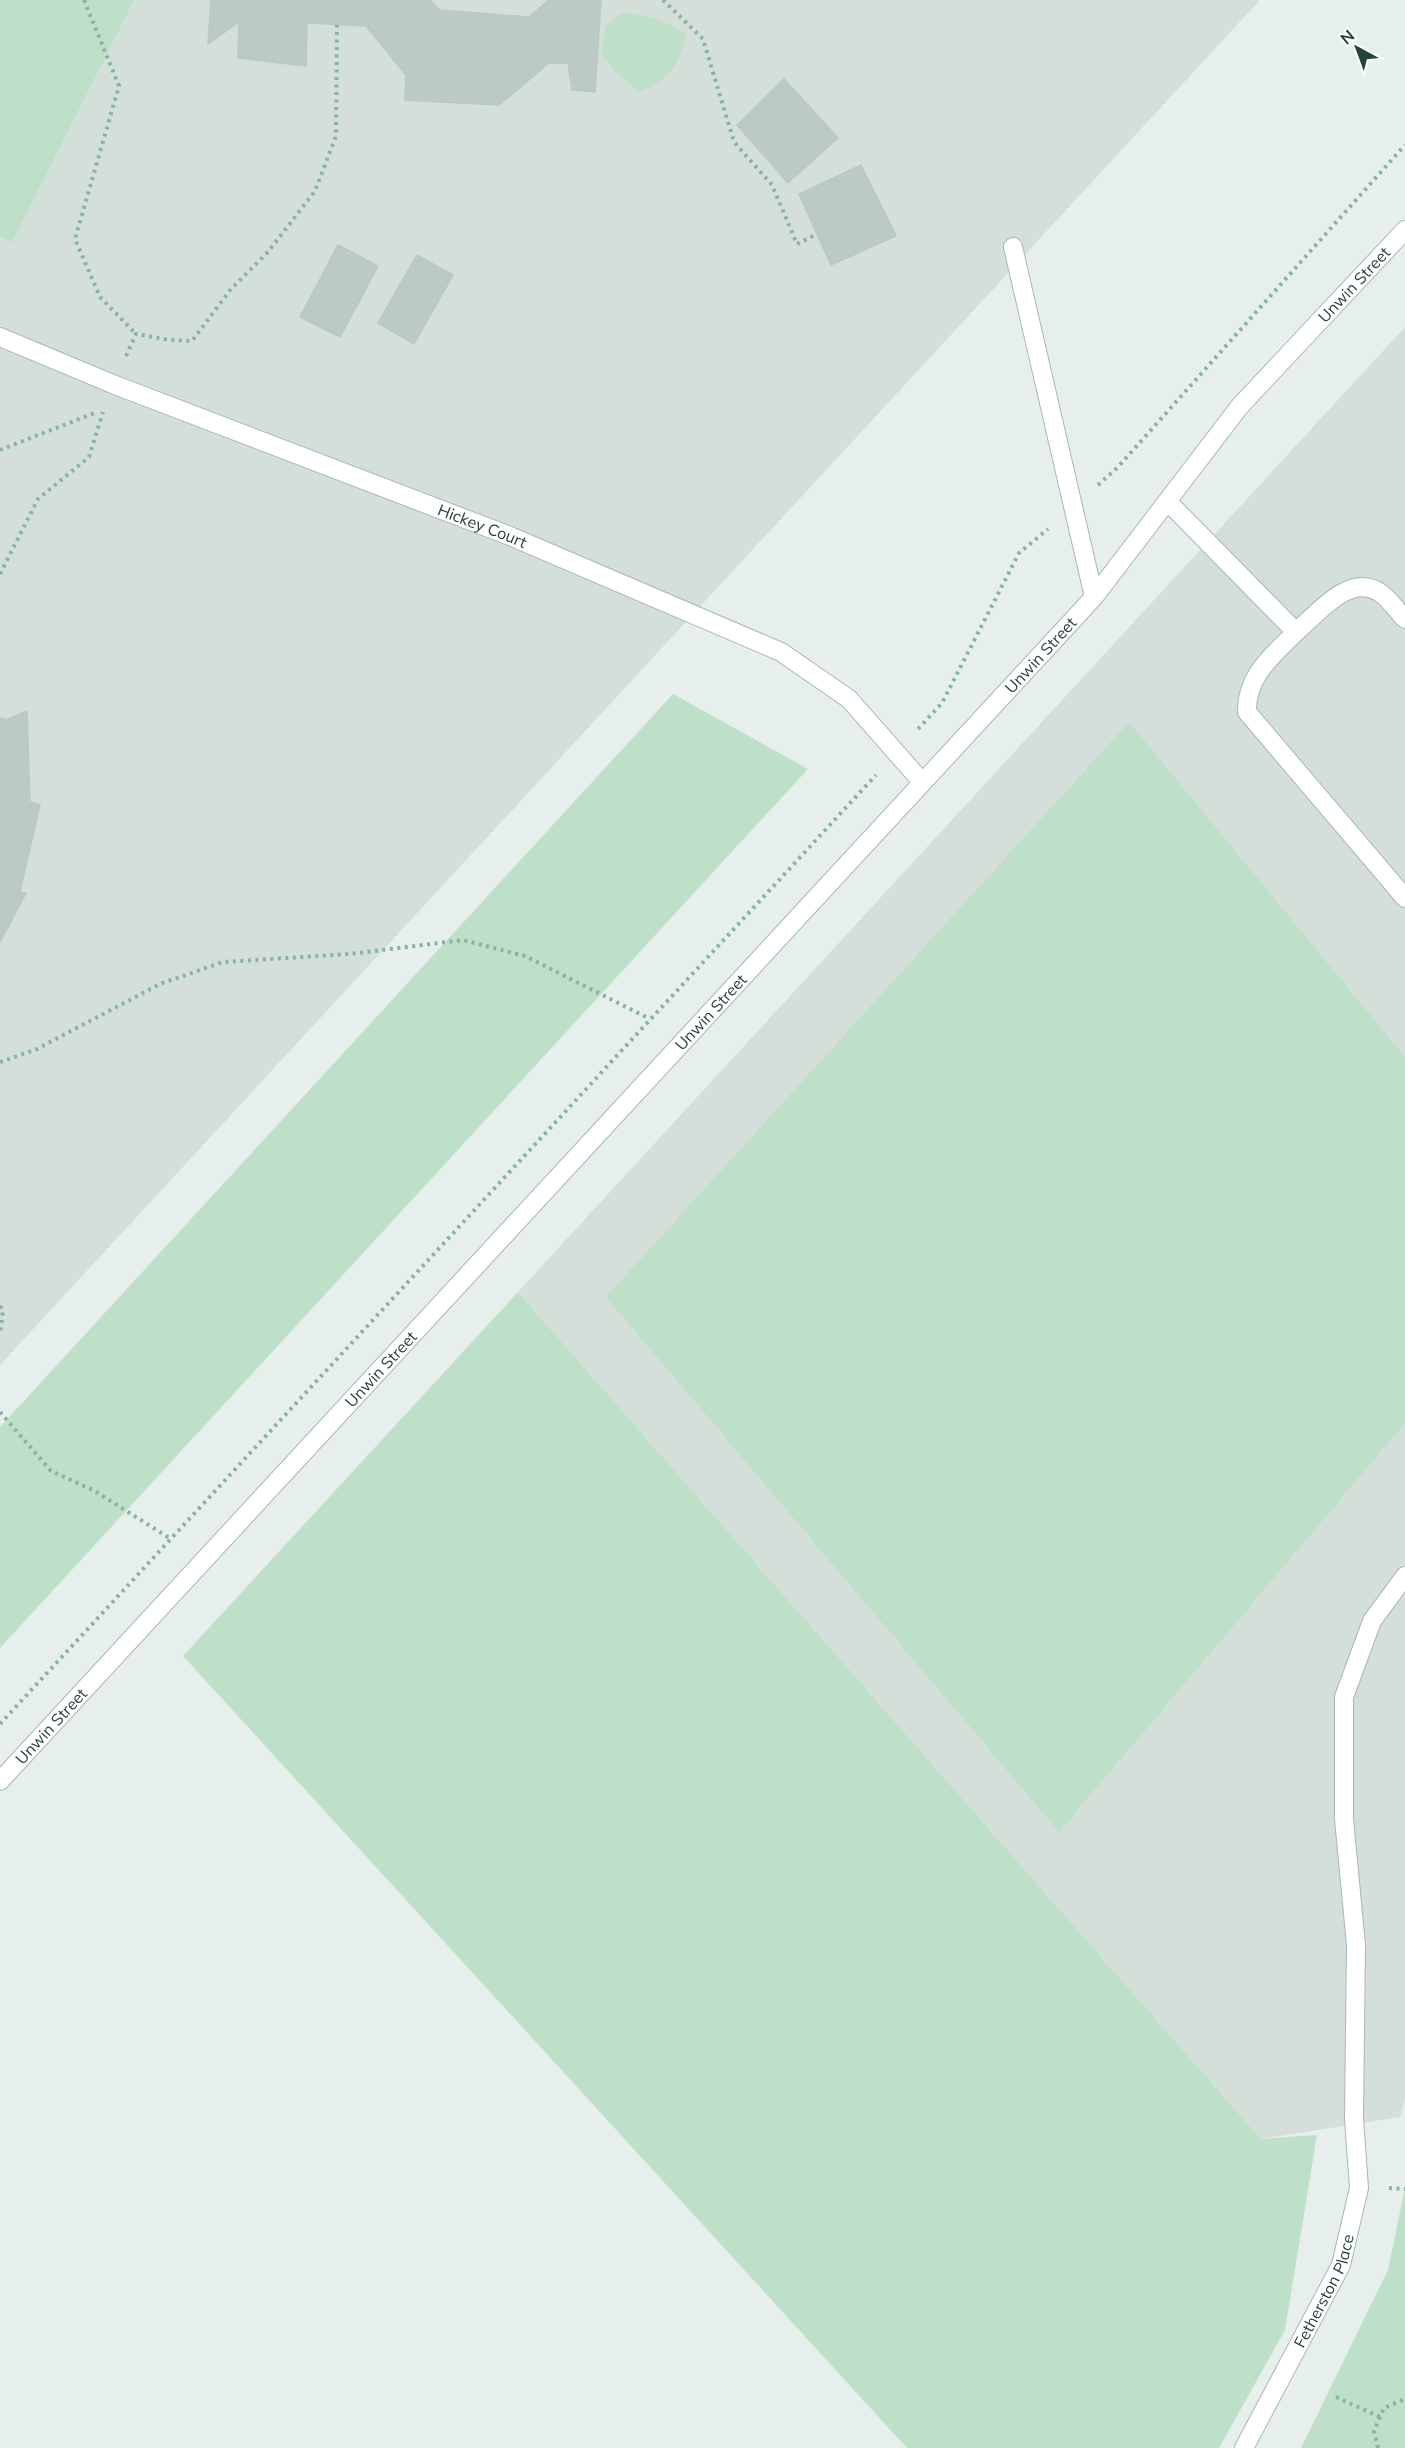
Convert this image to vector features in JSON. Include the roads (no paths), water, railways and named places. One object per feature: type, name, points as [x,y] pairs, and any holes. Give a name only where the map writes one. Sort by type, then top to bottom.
[{"type":"street","name":"Unwin Street","points":[[0,1781],[1094,597],[1240,406],[1405,230]]},
{"type":"street","points":[[1013,247],[1072,510],[1094,597]]},
{"type":"street","name":"Hickey Court","points":[[0,337],[115,385],[510,536],[781,652],[849,699],[922,782]]},
{"type":"street","points":[[1168,502],[1296,632]]},
{"type":"street","points":[[1405,619],[1382,593],[1369,586],[1344,592],[1296,632],[1259,669],[1247,698],[1247,712],[1405,898]]},
{"type":"street","name":"Fetherston Place","points":[[1244,2448],[1341,2265],[1359,2188],[1354,2119],[1356,1945],[1344,1819],[1344,1697],[1372,1621],[1405,1576]]}]
